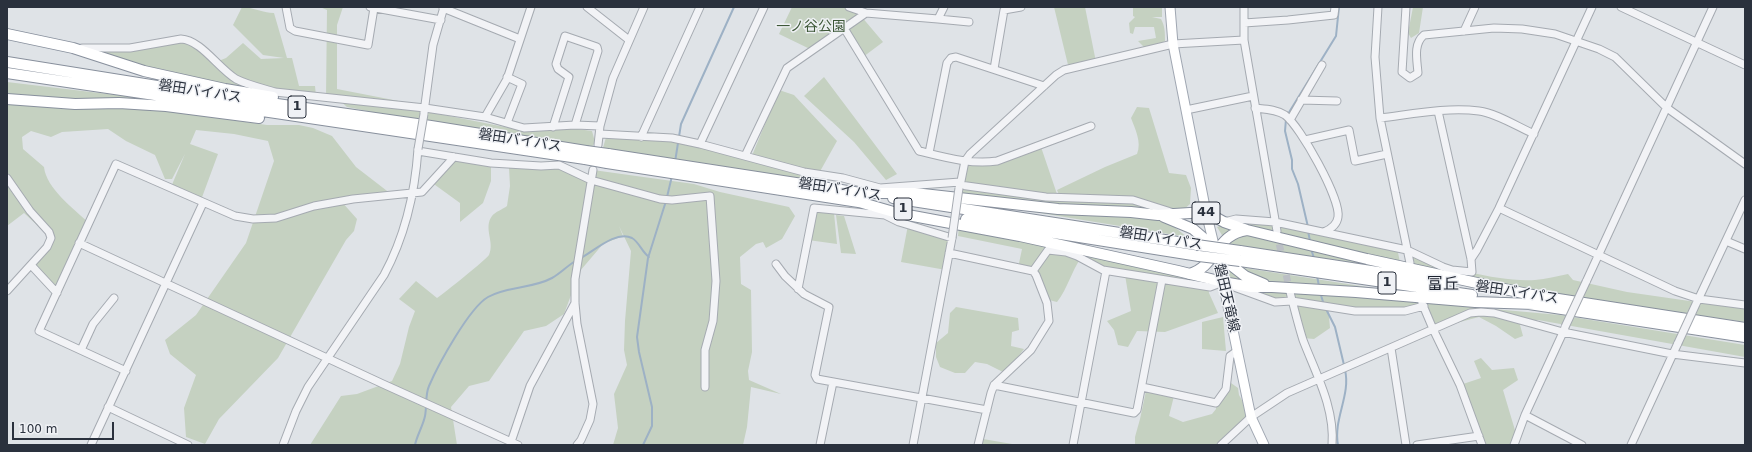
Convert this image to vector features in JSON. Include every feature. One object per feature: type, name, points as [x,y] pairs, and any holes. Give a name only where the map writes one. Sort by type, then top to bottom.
[{"type":"highway","points":[[7,34],[73,48],[144,70],[344,113]]},
{"type":"highway","name":"磐田バイパス","points":[[7,62],[207,94],[344,113],[608,159],[1197,245],[1240,256],[1533,300],[1745,328]]},
{"type":"highway","name":"磐田バイパス","points":[[7,73],[345,124],[586,155]]},
{"type":"highway","points":[[7,99],[76,104],[119,103],[166,106],[249,116],[345,124]]},
{"type":"highway","points":[[860,197],[914,193],[1058,209],[1131,212],[1158,215],[1206,212],[1224,222],[1246,230],[1533,300]]},
{"type":"highway","name":"磐田バイパス","points":[[860,197],[1199,256],[1240,256]]},
{"type":"highway","name":"1","points":[[860,197],[896,213],[1020,236],[1250,287],[1533,300]]},
{"type":"highway","points":[[1158,215],[1193,229],[1215,249],[1230,266],[1245,276],[1272,287]]},
{"type":"highway","points":[[1189,274],[1203,267],[1215,249],[1229,235],[1238,231],[1246,230]]},
{"type":"highway","name":"磐田バイパス","points":[[1533,300],[1745,337]]},
{"type":"main road","name":"磐田天竜線","points":[[1170,7],[1174,44],[1206,212],[1223,282],[1252,417],[1264,445]]},
{"type":"street","points":[[286,7],[290,28],[294,31],[368,45],[372,7],[402,10],[441,20]]},
{"type":"street","points":[[283,445],[302,398],[384,275],[394,257],[407,222],[413,192],[433,46],[444,7],[520,39]]},
{"type":"street","points":[[485,117],[507,77],[531,7]]},
{"type":"street","points":[[587,7],[629,40]]},
{"type":"street","points":[[598,145],[600,130],[613,78],[644,7]]},
{"type":"street","points":[[641,137],[700,7]]},
{"type":"street","points":[[700,144],[764,7]]},
{"type":"street","points":[[851,7],[866,13],[969,22]]},
{"type":"street","points":[[938,19],[944,7]]},
{"type":"street","points":[[994,69],[1004,10],[1021,7]]},
{"type":"street","points":[[1244,7],[1244,40],[1277,231]]},
{"type":"street","points":[[1244,23],[1334,15],[1335,7]]},
{"type":"street","points":[[1378,7],[1375,57],[1380,118],[1406,250],[1410,263]]},
{"type":"street","points":[[1406,7],[1402,72],[1410,78],[1418,73],[1416,48],[1420,38],[1424,35],[1494,28],[1522,29],[1555,34],[1599,49],[1615,57],[1667,108],[1745,164]]},
{"type":"street","points":[[1464,31],[1474,7]]},
{"type":"street","points":[[1471,259],[1499,208],[1592,7]]},
{"type":"street","points":[[1621,7],[1745,65]]},
{"type":"street","points":[[1514,445],[1525,415],[1564,329],[1713,7]]},
{"type":"street","points":[[745,156],[787,68],[866,13]]},
{"type":"street","points":[[844,28],[919,151],[966,161],[985,163],[1091,126]]},
{"type":"street","points":[[553,127],[569,77],[558,69],[556,64],[565,36],[597,47],[598,51],[575,125]]},
{"type":"street","points":[[73,48],[130,48],[188,39],[237,79],[256,87],[275,92],[424,111],[485,117],[524,128],[575,125],[641,137],[672,138],[804,172],[843,178],[880,188],[960,185],[1046,197],[1133,200],[1178,214]]},
{"type":"street","points":[[913,445],[952,238],[960,185],[966,161],[970,154],[1044,86],[1064,70],[1174,44],[1244,40]]},
{"type":"street","points":[[929,153],[947,63],[950,58],[956,57],[1044,86]]},
{"type":"street","points":[[1288,118],[1301,100],[1322,65]]},
{"type":"street","points":[[507,77],[522,84],[508,123]]},
{"type":"street","points":[[1186,110],[1253,96]]},
{"type":"street","points":[[1301,100],[1337,101]]},
{"type":"street","points":[[1255,108],[1274,110],[1288,118],[1305,140],[1325,175],[1338,210],[1338,219],[1332,228],[1324,232]]},
{"type":"street","points":[[1380,118],[1438,111],[1480,111],[1534,134]]},
{"type":"street","points":[[1224,222],[1236,218],[1275,222],[1406,250],[1452,270],[1472,272],[1471,259],[1438,111]]},
{"type":"street","points":[[1305,140],[1349,130],[1355,160],[1388,154]]},
{"type":"street","points":[[418,150],[498,163],[541,166],[559,165],[591,180],[672,200],[710,196],[716,281],[713,321],[705,350],[704,387]]},
{"type":"street","points":[[126,370],[39,331],[116,164],[235,216],[253,219],[276,218],[314,206],[341,201],[422,192],[454,157]]},
{"type":"street","points":[[577,445],[581,440],[590,420],[593,404],[577,324],[575,279],[593,170]]},
{"type":"street","points":[[7,178],[30,211],[49,232],[51,238],[48,247],[7,291]]},
{"type":"street","points":[[1631,445],[1672,354],[1745,200]]},
{"type":"street","points":[[91,445],[203,203]]},
{"type":"street","points":[[798,289],[814,208],[885,215],[899,222],[952,238]]},
{"type":"street","points":[[1499,208],[1697,302],[1745,305]]},
{"type":"street","points":[[1726,241],[1745,249]]},
{"type":"street","points":[[79,243],[518,445]]},
{"type":"street","points":[[1033,271],[1048,250],[1057,250],[1077,256],[1106,271],[1210,287],[1223,282],[1275,302],[1292,301],[1355,311],[1388,312],[1405,311],[1423,304],[1433,329],[1460,385],[1482,445]]},
{"type":"street","points":[[949,253],[1033,271]]},
{"type":"street","points":[[776,264],[785,276],[804,294],[829,307],[815,375],[817,378],[987,410]]},
{"type":"street","points":[[31,265],[57,292]]},
{"type":"street","points":[[978,445],[994,385],[1031,350],[1049,321],[1046,303],[1033,271]]},
{"type":"street","points":[[1073,445],[1106,271]]},
{"type":"street","points":[[994,385],[1134,413],[1137,410],[1142,387],[1162,280]]},
{"type":"street","points":[[1290,292],[1301,333],[1329,408],[1332,423],[1332,445]]},
{"type":"street","points":[[81,350],[93,324],[114,298]]},
{"type":"street","points":[[511,442],[530,386],[575,303]]},
{"type":"street","points":[[1221,445],[1229,436],[1252,417],[1287,393],[1470,313],[1494,313],[1672,354],[1745,363]]},
{"type":"street","points":[[1391,348],[1406,445]]},
{"type":"street","points":[[1142,387],[1216,403],[1226,389],[1230,356],[1238,352]]},
{"type":"street","points":[[820,445],[833,382]]},
{"type":"street","points":[[108,407],[188,445]]},
{"type":"street","points":[[1525,415],[1582,445]]},
{"type":"street","points":[[1229,436],[1230,445]]},
{"type":"street","points":[[1417,445],[1448,443],[1479,436]]},
{"type":"green space","points":[[242,7],[274,13],[287,58],[292,58],[299,86],[315,86],[316,96],[250,84],[238,91],[166,70],[134,64],[95,51],[176,40],[194,43],[216,62],[226,58],[243,43],[261,59],[284,58],[263,55],[233,25]]},
{"type":"green space","points":[[320,7],[343,7],[337,25],[337,89],[419,105],[434,113],[515,129],[555,126],[592,131],[595,142],[590,150],[525,142],[347,107],[337,98],[326,97],[327,10]]},
{"type":"green space","name":"一ノ谷公園","points":[[792,7],[844,7],[861,16],[883,42],[863,57],[844,28],[812,50],[779,34]]},
{"type":"green space","points":[[1054,7],[1085,7],[1096,62],[1069,69]]},
{"type":"green space","points":[[1133,7],[1162,7],[1162,17],[1152,17],[1161,19],[1165,32],[1165,41],[1157,45],[1144,47],[1138,41],[1156,38],[1154,27],[1135,27],[1133,34],[1130,33],[1129,23],[1135,17],[1133,16]]},
{"type":"green space","points":[[1413,7],[1423,7],[1419,33],[1411,38],[1408,33]]},
{"type":"green space","points":[[824,77],[897,174],[886,180],[854,142],[804,96]]},
{"type":"green space","points":[[7,82],[158,100],[203,116],[267,125],[299,125],[313,128],[332,136],[356,167],[391,194],[341,201],[357,219],[354,231],[346,240],[278,358],[219,419],[205,444],[186,437],[184,408],[196,375],[170,354],[165,340],[196,315],[246,243],[274,161],[268,141],[234,134],[196,130],[190,144],[218,154],[201,200],[171,187],[185,154],[172,179],[165,179],[155,155],[126,141],[108,129],[62,132],[51,137],[31,131],[22,137],[23,149],[44,167],[46,175],[55,190],[89,223],[57,293],[31,265],[51,238],[24,213],[7,226]]},
{"type":"green space","points":[[779,90],[794,95],[837,141],[818,175],[787,168],[806,178],[762,178],[602,151],[607,134],[672,138],[751,158]]},
{"type":"green space","points":[[1137,107],[1149,108],[1169,173],[1186,175],[1191,188],[1190,204],[1182,211],[1048,207],[962,197],[965,161],[986,162],[1041,147],[1058,197],[1060,197],[1057,190],[1105,167],[1137,154],[1139,145],[1131,118]]},
{"type":"green space","points":[[454,157],[491,163],[491,181],[483,203],[460,222],[460,203],[431,182]]},
{"type":"green space","points":[[561,166],[591,183],[593,170],[694,184],[720,192],[789,207],[795,216],[782,239],[766,248],[763,242],[756,244],[740,257],[741,284],[751,290],[752,352],[748,371],[749,380],[781,394],[751,387],[747,427],[743,445],[613,445],[618,428],[614,394],[627,365],[624,350],[625,321],[631,251],[619,226],[623,236],[603,244],[580,271],[564,314],[546,326],[524,331],[489,381],[469,386],[451,407],[457,445],[310,445],[341,396],[357,394],[392,381],[400,364],[409,327],[415,311],[399,299],[416,281],[437,298],[456,284],[489,255],[491,245],[489,225],[492,216],[507,206],[510,186],[509,168]]},
{"type":"green space","points":[[1030,208],[1102,210],[1167,221],[1187,237],[1028,211]]},
{"type":"green space","points":[[814,211],[834,213],[837,244],[808,240]]},
{"type":"green space","points":[[836,215],[844,216],[856,254],[841,253]]},
{"type":"green space","points":[[1239,219],[1397,248],[1403,276],[1228,245],[1217,227]]},
{"type":"green space","points":[[908,225],[948,237],[946,270],[901,262]]},
{"type":"green space","points":[[959,226],[1207,280],[1209,293],[1218,313],[1165,332],[1137,331],[1128,347],[1118,345],[1114,330],[1107,321],[1131,311],[1125,275],[1081,258],[1057,302],[1045,299],[1036,275],[1018,268],[1022,249],[958,236]]},
{"type":"green space","points":[[1412,256],[1473,273],[1504,279],[1535,280],[1568,274],[1573,280],[1627,292],[1745,309],[1745,322],[1478,284],[1415,265]]},
{"type":"green space","points":[[1225,265],[1380,289],[1413,300],[1418,304],[1402,308],[1367,311],[1328,306],[1330,328],[1314,339],[1303,338],[1292,301],[1275,302],[1227,280]]},
{"type":"green space","points":[[1426,303],[1560,315],[1745,345],[1745,357],[1538,320],[1520,325],[1523,336],[1515,339],[1479,317],[1433,329]]},
{"type":"green space","points":[[956,307],[1018,318],[1019,330],[1012,332],[1011,346],[1024,349],[1011,366],[1003,372],[987,364],[975,362],[965,373],[955,373],[940,367],[936,357],[936,343],[948,333],[950,313]]},
{"type":"green space","points":[[1223,317],[1226,351],[1202,349],[1202,322]]},
{"type":"green space","points":[[1481,358],[1492,370],[1514,368],[1518,380],[1503,390],[1517,437],[1514,445],[1482,445],[1460,385],[1481,378],[1474,361]]},
{"type":"green space","points":[[1231,383],[1238,388],[1239,395],[1251,417],[1221,445],[1135,445],[1135,437],[1146,391],[1174,396],[1169,416],[1183,422],[1212,414],[1216,409],[1216,403]]},
{"type":"green space","points":[[983,439],[1018,445],[981,445]]},
{"type":"waterway","points":[[675,162],[681,124],[734,7]]},
{"type":"waterway","points":[[1288,114],[1336,36],[1339,7]]},
{"type":"waterway","points":[[1286,119],[1285,131],[1292,160],[1292,169],[1298,184],[1308,227]]},
{"type":"waterway","points":[[667,197],[672,176]]},
{"type":"waterway","points":[[643,445],[652,426],[652,407],[637,337],[648,258],[666,201]]},
{"type":"waterway","points":[[1308,231],[1310,241]]},
{"type":"waterway","points":[[581,258],[605,242],[626,236],[632,238],[639,244],[649,257]]},
{"type":"waterway","points":[[1311,249],[1314,258]]},
{"type":"waterway","points":[[415,445],[425,416],[429,386],[439,365],[463,324],[480,303],[495,293],[544,282],[577,260]]},
{"type":"waterway","points":[[1317,276],[1319,286]]},
{"type":"waterway","points":[[1320,292],[1324,305]]},
{"type":"waterway","points":[[1326,309],[1335,327],[1344,365]]},
{"type":"waterway","points":[[1338,445],[1338,426],[1346,389],[1345,370]]},
{"type":"tunnel","points":[[1277,234],[1290,292]]},
{"type":"district","name":"富丘","points":[[1443,285]]}]
